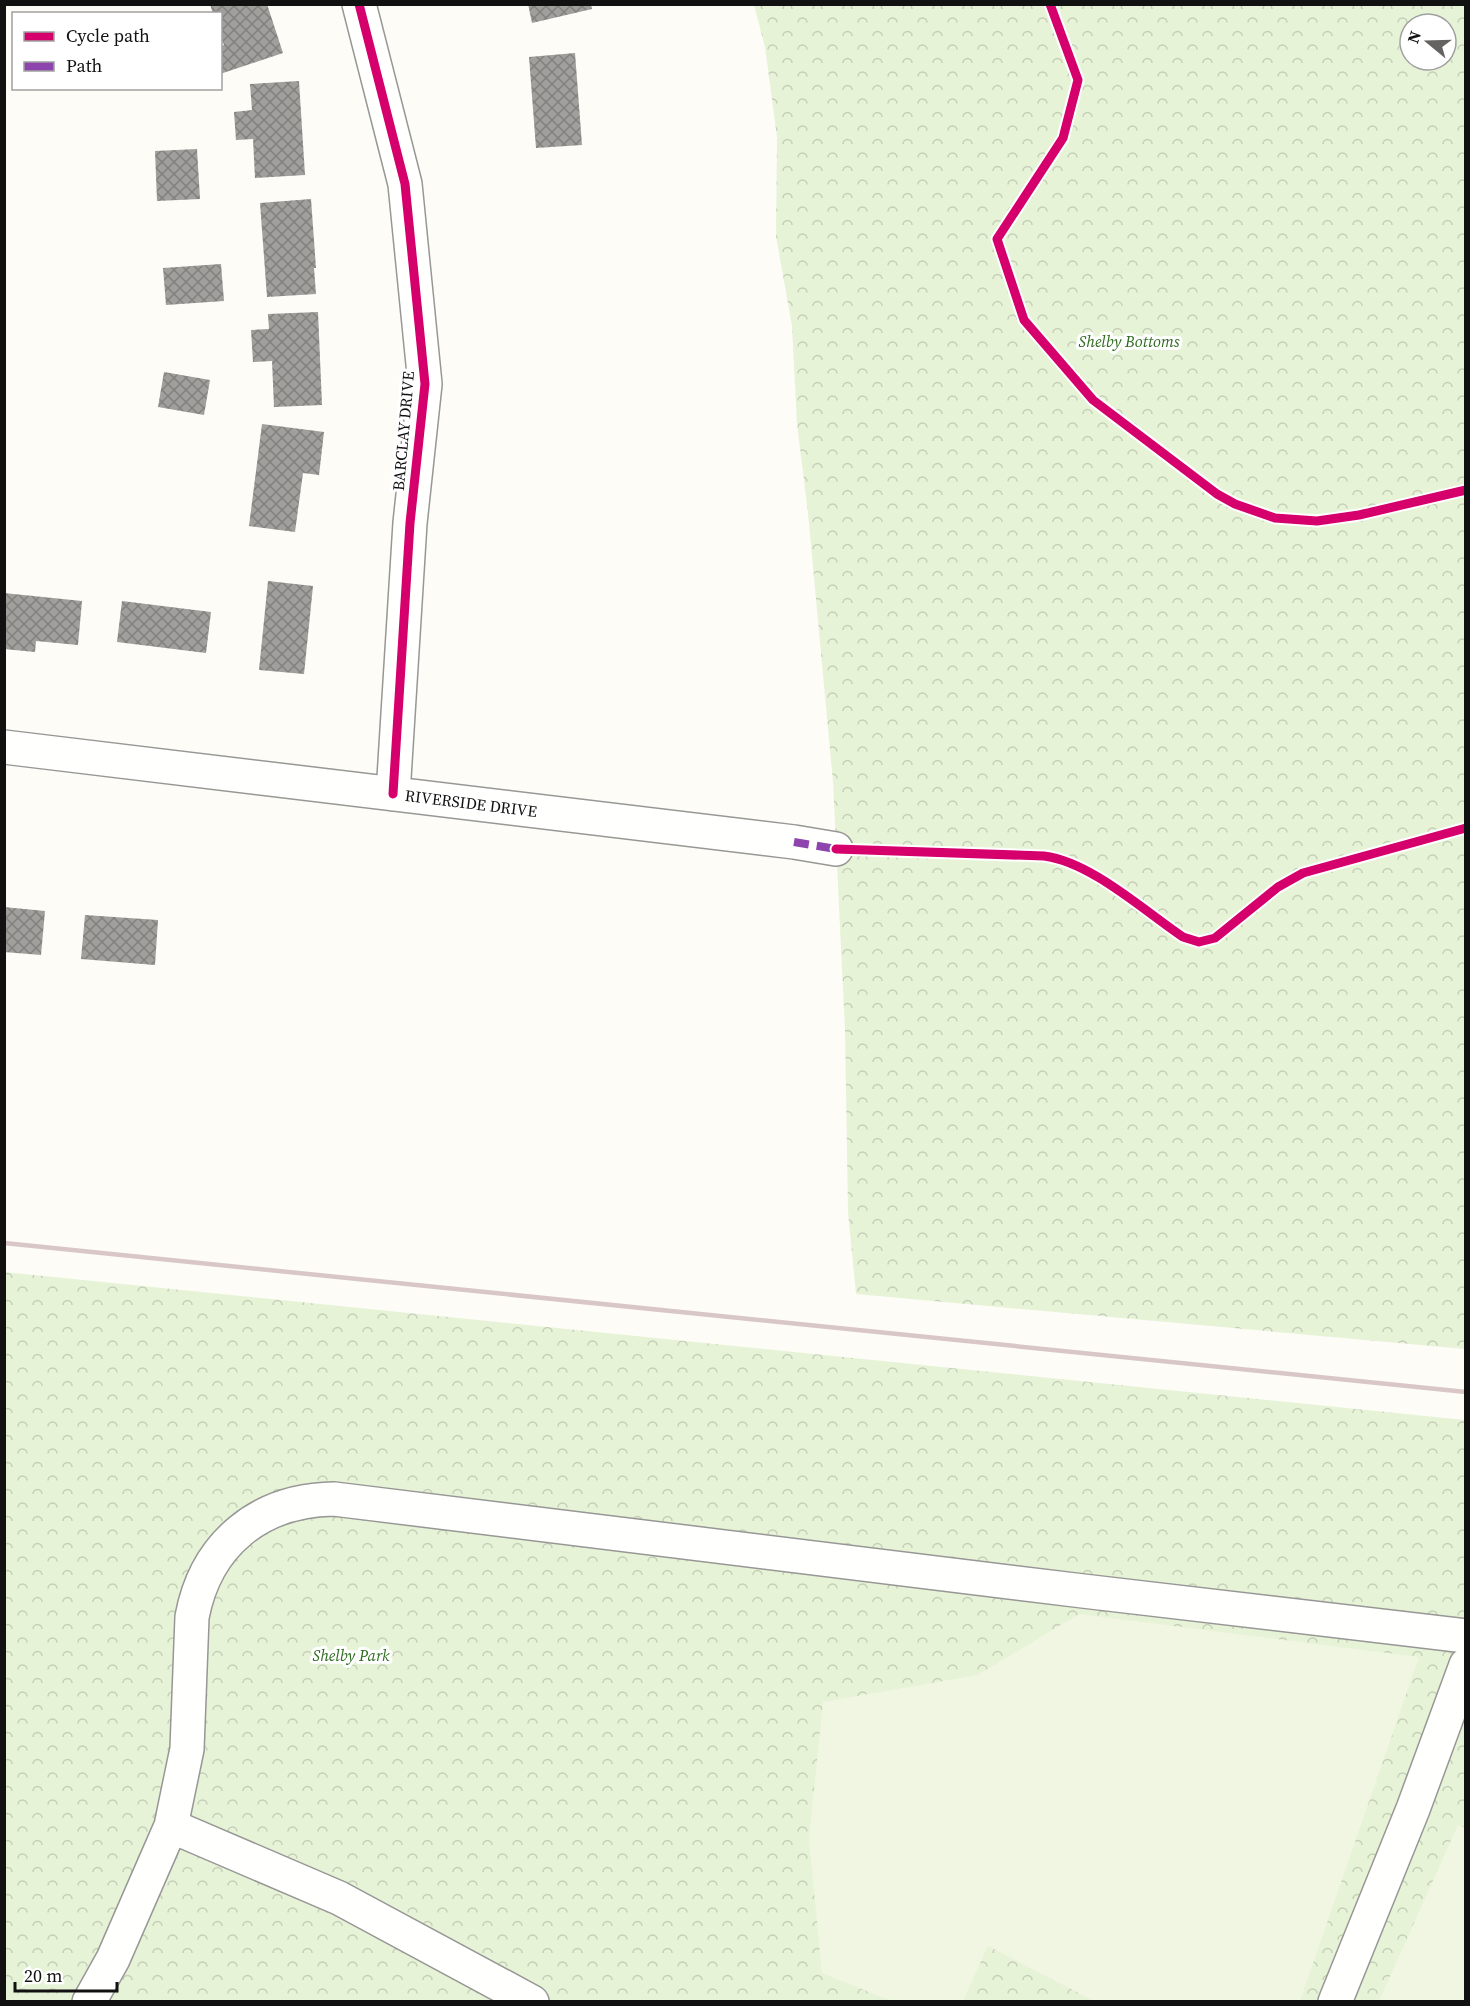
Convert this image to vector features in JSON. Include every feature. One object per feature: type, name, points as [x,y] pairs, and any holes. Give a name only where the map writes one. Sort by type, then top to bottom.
[{"type":"street","name":"BARCLAY DRIVE","points":[[359,4],[405,184],[425,384],[410,523],[393,794]]},
{"type":"street","name":"RIVERSIDE DRIVE","points":[[4,747],[794,842],[836,849]]},
{"type":"street","points":[[89,2001],[112,1959],[171,1826],[187,1749],[192,1617],[206,1572],[224,1546],[246,1525],[273,1510],[303,1501],[334,1499],[1083,1592],[1466,1636]]},
{"type":"street","points":[[1335,2001],[1413,1809],[1466,1665]]},
{"type":"street","points":[[171,1826],[339,1898],[532,2001]]},
{"type":"green space","name":"Shelby Bottoms","points":[[754,5],[1465,5],[1465,1349],[856,1294],[848,1212],[845,1030],[833,782],[808,513],[797,424],[792,326],[776,236],[777,137],[765,47]]},
{"type":"green space","name":"Shelby Park","points":[[4,1272],[1465,1420],[1465,2001],[5,2001]]},
{"type":"green space","points":[[1079,1614],[1419,1657],[1300,2001],[1094,2001],[988,1946],[963,2001],[891,2001],[822,1973],[809,1839],[823,1702],[978,1675]]},
{"type":"green space","points":[[1458,1825],[1466,1828],[1465,2001],[1379,2001]]},
{"type":"building","points":[[210,4],[267,4],[283,53],[222,73],[222,46],[224,45],[222,12],[212,12]]},
{"type":"building","points":[[528,4],[591,4],[592,9],[532,23]]},
{"type":"building","points":[[575,53],[582,145],[536,148],[529,57]]},
{"type":"building","points":[[299,81],[305,175],[255,178],[253,139],[236,140],[234,112],[252,110],[250,84]]},
{"type":"building","points":[[197,149],[200,199],[157,201],[155,151]]},
{"type":"building","points":[[311,199],[316,294],[267,297],[260,203]]},
{"type":"building","points":[[221,264],[224,301],[166,305],[163,268]]},
{"type":"building","points":[[318,312],[322,405],[274,407],[272,361],[253,362],[251,330],[269,329],[268,314]]},
{"type":"building","points":[[164,372],[210,380],[204,415],[158,407]]},
{"type":"building","points":[[262,424],[324,432],[319,475],[303,473],[295,532],[249,526]]},
{"type":"building","points":[[268,581],[313,586],[304,674],[259,670]]},
{"type":"building","points":[[4,593],[82,601],[78,645],[36,641],[35,652],[4,649]]},
{"type":"building","points":[[122,601],[211,612],[206,653],[117,642]]},
{"type":"building","points":[[4,907],[45,911],[41,955],[4,952]]},
{"type":"building","points":[[85,915],[158,920],[155,965],[81,959]]},
{"type":"railway","points":[[4,1243],[1466,1392]]},
{"type":"marked path","points":[[794,842],[836,849]]},
{"type":"cycle path","points":[[359,4],[405,184],[425,384],[410,523],[393,794]]},
{"type":"cycle path","points":[[1050,4],[1078,80],[1063,138],[997,239],[1024,320],[1093,400],[1217,494],[1235,504],[1275,518],[1317,521],[1359,515],[1466,490]]},
{"type":"cycle path","points":[[836,849],[1044,856],[1062,860],[1098,877],[1183,937],[1199,942],[1215,938],[1278,887],[1303,873],[1466,828]]}]
